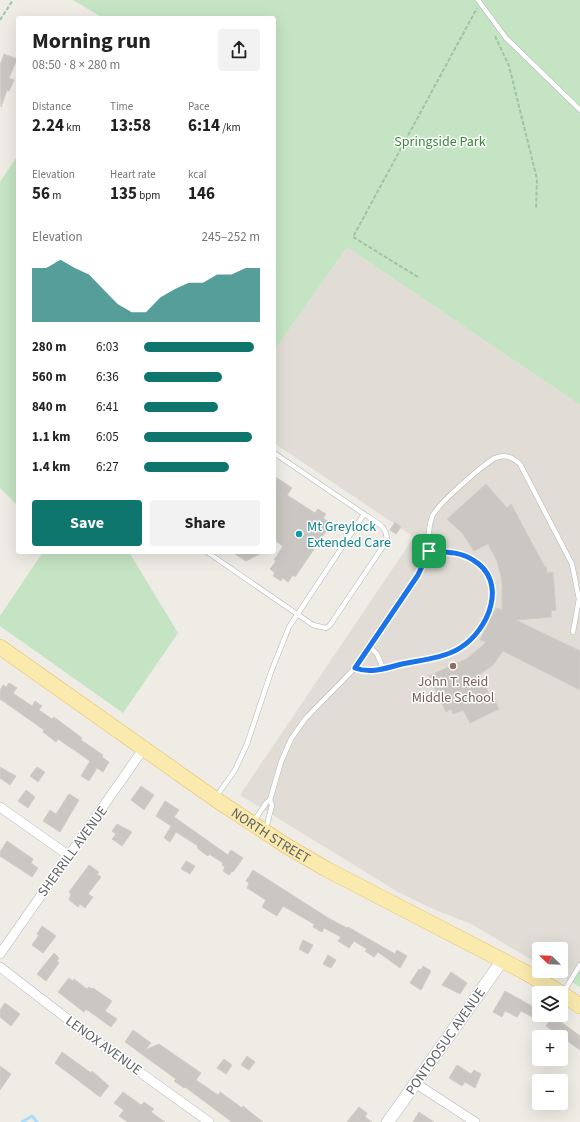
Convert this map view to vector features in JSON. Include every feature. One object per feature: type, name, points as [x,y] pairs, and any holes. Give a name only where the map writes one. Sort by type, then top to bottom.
[{"type":"main road","name":"NORTH STREET","points":[[0,647],[258,828],[332,872],[548,986]]},
{"type":"main road","name":"NORTH STREET","points":[[568,998],[580,1006]]},
{"type":"street","name":"SHERRILL AVENUE","points":[[0,954],[144,748]]},
{"type":"street","points":[[0,807],[68,855]]},
{"type":"street","name":"PONTOOSUC AVENUE","points":[[388,1122],[502,961]]},
{"type":"street","name":"LENOX AVENUE","points":[[0,968],[87,1034],[209,1122]]},
{"type":"street","points":[[416,1083],[475,1122]]},
{"type":"lane","points":[[479,1],[506,38],[580,110]]},
{"type":"lane","points":[[210,554],[296,614],[317,627],[326,628],[330,625],[379,553],[386,542],[386,532],[384,528],[276,454]]},
{"type":"lane","points":[[258,828],[266,803],[270,800],[281,762],[291,739],[305,719],[355,668],[418,575],[429,551],[432,517],[439,505],[490,460],[500,456],[515,459],[520,464],[572,564],[579,599],[573,632]]},
{"type":"lane","points":[[215,799],[241,759],[280,648],[296,614],[364,514]]},
{"type":"lane","points":[[355,668],[368,672],[449,653],[460,648],[477,634],[491,608],[493,599],[487,573],[479,564],[460,554],[429,551]]},
{"type":"lane","points":[[370,646],[377,654],[383,668]]},
{"type":"lane","points":[[258,828],[270,818],[272,805],[270,800]]},
{"type":"lane","points":[[566,986],[580,965]]},
{"type":"path","points":[[0,20],[13,0]]},
{"type":"path","points":[[418,277],[353,237],[479,1]]},
{"type":"path","points":[[493,31],[509,66],[537,179],[536,209]]},
{"type":"shaded area","name":"John T. Reid Middle School","points":[[347,247],[580,405],[580,965],[570,981],[565,978],[568,978],[568,942],[532,942],[532,960],[471,924],[435,910],[398,892],[240,795],[414,537],[276,444],[276,348]]},
{"type":"green space","name":"Springside Park","points":[[73,0],[580,0],[580,405],[347,247],[276,348],[276,16],[100,16]]},
{"type":"green space","points":[[16,158],[16,504],[0,488],[0,182]]},
{"type":"green space","points":[[42,554],[130,554],[178,633],[123,713],[0,626],[0,616]]},
{"type":"green space","points":[[580,965],[580,987],[570,981]]},
{"type":"building","points":[[4,54],[16,59],[9,78],[14,80],[9,91],[7,90],[1,107],[0,65]]},
{"type":"building","name":"Mt Greylock Extended Care","points":[[276,477],[292,488],[287,495],[315,513],[318,509],[326,514],[323,518],[329,522],[327,526],[329,527],[295,577],[293,575],[288,582],[283,578],[281,581],[273,576],[275,573],[270,569],[276,561],[274,560],[283,546],[276,541]]},
{"type":"building","points":[[486,484],[507,508],[511,504],[545,567],[546,566],[547,573],[553,572],[556,610],[551,611],[552,617],[516,620],[580,651],[580,690],[503,651],[493,665],[480,674],[490,696],[492,695],[499,709],[470,723],[463,710],[453,714],[451,709],[446,712],[429,676],[466,659],[486,642],[480,640],[496,608],[502,610],[502,580],[497,561],[488,544],[474,551],[463,534],[447,519]]},
{"type":"building","points":[[395,522],[401,527],[396,534],[390,530]]},
{"type":"building","points":[[235,554],[260,554],[246,561]]},
{"type":"building","points":[[9,683],[17,688],[13,693],[32,706],[35,701],[42,706],[39,710],[52,719],[54,717],[82,738],[81,740],[103,755],[102,757],[109,762],[103,772],[97,768],[89,781],[81,776],[90,761],[58,739],[56,742],[43,732],[44,730],[0,699],[0,690],[3,685],[6,687]]},
{"type":"building","points":[[0,767],[16,776],[10,785],[0,778]]},
{"type":"building","points":[[37,767],[45,772],[38,782],[30,776]]},
{"type":"building","points":[[141,786],[154,795],[144,810],[131,800]]},
{"type":"building","points":[[26,790],[35,797],[28,808],[18,801]]},
{"type":"building","points":[[69,794],[79,800],[60,832],[43,821],[50,810],[56,814]]},
{"type":"building","points":[[165,801],[179,810],[174,817],[228,855],[231,850],[243,858],[233,872],[232,871],[229,875],[223,871],[225,867],[222,865],[223,863],[209,854],[208,856],[197,848],[198,846],[176,832],[170,842],[164,838],[171,826],[156,816]]},
{"type":"building","points":[[117,824],[132,832],[122,846],[112,839],[116,834],[112,831]]},
{"type":"building","points":[[7,841],[33,859],[31,863],[38,868],[32,877],[0,856],[0,852]]},
{"type":"building","points":[[186,861],[195,866],[190,874],[181,869]]},
{"type":"building","points":[[89,865],[99,872],[97,874],[101,877],[88,894],[93,897],[85,908],[80,904],[78,907],[69,900],[71,894],[69,892]]},
{"type":"building","points":[[253,870],[330,919],[347,928],[348,927],[395,954],[397,950],[407,956],[400,968],[378,952],[374,957],[365,951],[367,949],[354,941],[349,948],[338,941],[341,937],[324,928],[322,932],[313,927],[314,924],[283,906],[277,916],[262,907],[266,900],[247,888],[249,883],[246,881]]},
{"type":"building","points":[[42,926],[56,936],[43,953],[32,945],[39,935],[37,934]]},
{"type":"building","points":[[303,940],[313,945],[308,954],[299,949]]},
{"type":"building","points":[[54,953],[59,958],[57,961],[59,963],[46,981],[37,974]]},
{"type":"building","points":[[328,955],[336,960],[331,968],[323,964]]},
{"type":"building","points":[[423,966],[431,971],[421,990],[410,983],[419,969],[421,970]]},
{"type":"building","points":[[451,972],[467,983],[460,994],[442,985]]},
{"type":"building","points":[[69,978],[73,981],[74,979],[87,989],[89,987],[92,989],[93,988],[112,1001],[105,1011],[117,1019],[111,1027],[86,1009],[84,1012],[58,992]]},
{"type":"building","points":[[505,991],[532,1006],[532,1017],[521,1011],[517,1017],[505,1011],[502,1017],[493,1012]]},
{"type":"building","points":[[5,1003],[20,1014],[11,1026],[0,1017],[0,1010]]},
{"type":"building","points":[[549,1022],[561,1022],[580,1036],[580,1050],[568,1042],[568,1030],[552,1030],[546,1026]]},
{"type":"building","points":[[133,1030],[151,1043],[145,1050],[159,1044],[201,1073],[196,1080],[218,1095],[220,1092],[242,1108],[243,1106],[263,1122],[232,1122],[185,1087],[184,1088],[174,1081],[176,1079],[125,1042]]},
{"type":"building","points":[[62,1052],[91,1073],[92,1071],[109,1086],[100,1097],[55,1063]]},
{"type":"building","points":[[247,1056],[255,1062],[249,1070],[241,1065]]},
{"type":"building","points":[[224,1059],[232,1065],[226,1074],[217,1068]]},
{"type":"building","points":[[457,1065],[471,1074],[474,1070],[481,1074],[475,1088],[465,1082],[462,1086],[449,1078]]},
{"type":"building","points":[[0,1066],[11,1074],[0,1090]]},
{"type":"building","points":[[123,1092],[141,1105],[144,1102],[154,1109],[151,1112],[165,1122],[128,1122],[119,1116],[124,1110],[114,1103]]},
{"type":"building","points":[[359,1107],[367,1113],[365,1117],[372,1122],[347,1122]]},
{"type":"building","points":[[419,1112],[434,1122],[413,1122]]},
{"type":"waterway","points":[[22,1122],[32,1116],[37,1122]]},
{"type":"place","name":"Mt Greylock Extended Care","points":[[299,534]]},
{"type":"place","name":"John T. Reid Middle School","points":[[453,666]]},
{"type":"route","points":[[429,551],[454,552],[466,556],[484,568],[487,573],[492,589],[493,599],[487,617],[477,634],[460,648],[449,653],[368,672],[355,668],[418,575],[429,551]]}]
